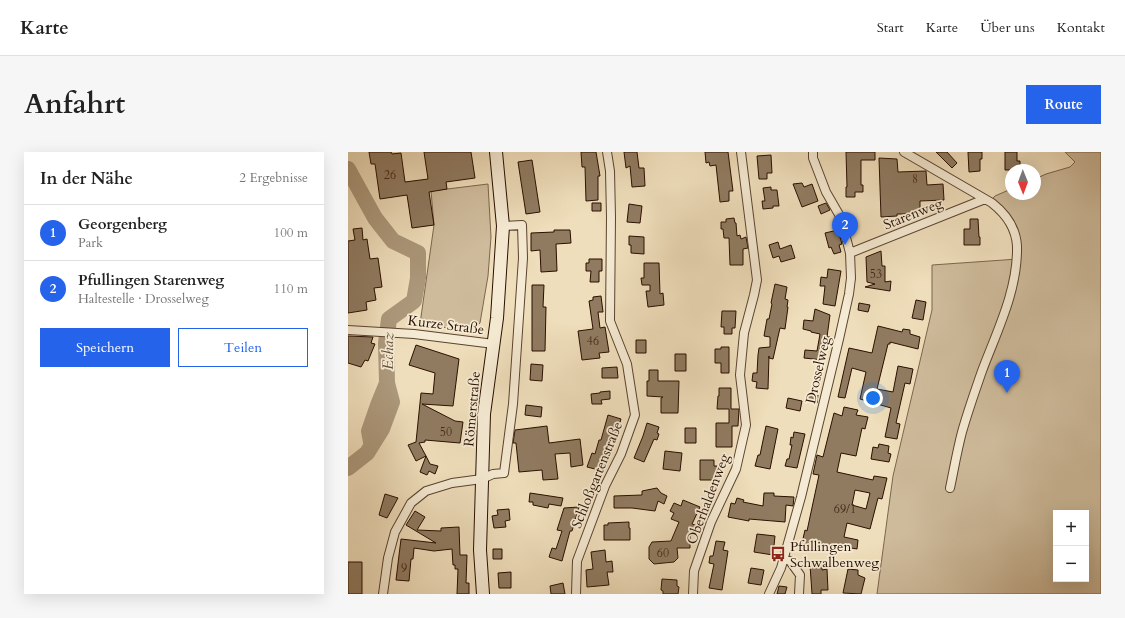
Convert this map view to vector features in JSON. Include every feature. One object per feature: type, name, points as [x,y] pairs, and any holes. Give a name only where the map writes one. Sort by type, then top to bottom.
[{"type":"main road","name":"Römerstraße","points":[[483,594],[480,550],[484,414],[497,318],[503,226],[496,152]]},
{"type":"street","name":"Schloßgartenstraße","points":[[576,594],[577,560],[605,486],[621,454],[635,415],[627,364],[610,321],[611,217],[610,171],[607,152]]},
{"type":"street","name":"Oberhaldenweg","points":[[693,594],[694,571],[711,522],[736,469],[746,425],[740,375],[744,333],[757,280],[741,152]]},
{"type":"street","name":"Drosselweg","points":[[769,594],[784,560],[801,497],[849,294],[851,278],[850,253],[841,218],[826,192],[813,158],[813,152]]},
{"type":"street","points":[[904,152],[998,207],[1008,219],[1015,233],[1017,245],[1016,271],[1013,286],[963,430],[950,488]]},
{"type":"street","name":"Starenweg","points":[[850,253],[984,199]]},
{"type":"street","points":[[384,594],[388,558],[395,532],[411,503],[426,491],[452,483],[482,479],[493,474],[504,474],[513,404],[523,258],[522,225],[503,226]]},
{"type":"street","name":"Kurze Straße","points":[[348,330],[402,333],[494,344]]},
{"type":"street","points":[[784,560],[790,561],[800,575],[799,594]]},
{"type":"shaded area","points":[[1065,152],[1101,152],[1101,594],[877,594],[893,476],[932,310],[932,265],[1018,259],[1018,238],[993,201],[993,198],[1005,192],[1005,200],[1041,200],[1041,176],[1070,167],[1075,162]]},
{"type":"shaded area","points":[[488,184],[491,237],[488,276],[480,323],[475,328],[463,330],[420,324],[434,225],[431,191]]},
{"type":"building","points":[[369,152],[391,152],[392,154],[401,153],[405,182],[428,179],[424,152],[471,152],[475,178],[446,182],[447,189],[429,192],[434,225],[412,228],[407,195],[380,199],[375,164],[371,164]]},
{"type":"building","points":[[581,152],[596,152],[600,176],[598,176],[598,200],[586,201],[585,167],[582,167]]},
{"type":"building","points":[[624,152],[637,152],[639,168],[644,168],[645,186],[632,187],[630,166],[626,168]]},
{"type":"building","points":[[705,152],[728,152],[733,191],[729,191],[729,201],[720,202],[716,165],[710,166],[709,162],[706,163]]},
{"type":"building","points":[[846,152],[875,152],[875,160],[861,160],[861,185],[863,185],[863,192],[855,192],[855,197],[846,197]]},
{"type":"building","points":[[936,152],[947,152],[957,163],[952,168]]},
{"type":"building","points":[[968,152],[982,152],[982,159],[980,159],[980,171],[969,172]]},
{"type":"building","points":[[1005,152],[1017,152],[1017,161],[1020,161],[1020,164],[1005,164]]},
{"type":"building","points":[[771,155],[772,173],[767,173],[767,179],[759,179],[757,156]]},
{"type":"building","points":[[879,158],[897,159],[898,172],[926,171],[927,185],[943,184],[944,200],[920,201],[920,214],[897,214],[897,216],[881,217]]},
{"type":"building","points":[[532,160],[540,212],[526,214],[518,162]]},
{"type":"building","points":[[802,183],[804,187],[812,184],[818,201],[802,207],[793,184]]},
{"type":"building","points":[[771,187],[771,190],[777,190],[779,206],[763,209],[762,201],[765,201],[763,188]]},
{"type":"building","points":[[592,203],[601,203],[601,211],[592,211]]},
{"type":"building","points":[[826,203],[830,210],[821,214],[818,206]]},
{"type":"building","points":[[629,204],[642,206],[640,223],[627,222]]},
{"type":"building","points":[[734,218],[737,236],[740,235],[741,239],[746,237],[748,248],[743,249],[743,265],[730,265],[729,238],[724,238],[723,229],[721,229],[721,222],[726,222],[726,219]]},
{"type":"building","points":[[970,219],[978,219],[980,245],[964,245],[964,229],[970,229]]},
{"type":"building","points":[[362,228],[363,240],[367,239],[370,259],[378,258],[382,287],[374,288],[376,300],[366,302],[367,310],[348,313],[348,241],[355,240],[353,229]]},
{"type":"building","points":[[554,230],[570,230],[571,243],[556,244],[557,271],[541,272],[540,250],[531,251],[531,233],[554,232]]},
{"type":"building","points":[[838,230],[842,244],[839,245],[841,252],[834,254],[831,247],[829,248],[825,233]]},
{"type":"building","points":[[629,236],[644,237],[644,254],[631,253]]},
{"type":"building","points":[[778,242],[780,249],[791,245],[795,258],[781,262],[779,256],[773,258],[769,245]]},
{"type":"building","points":[[881,251],[882,266],[885,266],[885,282],[891,281],[890,291],[865,287],[875,284],[867,282],[866,257]]},
{"type":"building","points":[[589,259],[602,259],[602,271],[599,271],[599,282],[590,282],[591,271],[586,271],[586,263],[589,263]]},
{"type":"building","points":[[644,263],[659,263],[660,294],[663,293],[664,305],[648,307],[646,291],[650,291],[650,285],[642,285],[641,278],[644,278]]},
{"type":"building","points":[[828,269],[841,271],[835,306],[823,304],[825,286],[820,286],[821,277],[827,278]]},
{"type":"building","points":[[775,284],[787,287],[785,299],[788,300],[788,307],[785,329],[780,328],[773,359],[769,358],[769,356],[768,389],[756,388],[757,382],[752,381],[753,373],[757,373],[759,348],[770,347],[770,337],[764,336],[767,319],[769,319]]},
{"type":"building","points":[[532,285],[544,285],[543,307],[546,307],[545,351],[532,351]]},
{"type":"building","points":[[601,296],[603,312],[598,312],[600,328],[605,327],[609,352],[599,353],[600,358],[582,360],[578,331],[593,329],[589,301],[593,300],[593,297]]},
{"type":"building","points":[[916,300],[926,302],[923,320],[912,318]]},
{"type":"building","points":[[859,303],[870,305],[868,312],[858,310]]},
{"type":"building","points":[[815,309],[830,315],[827,337],[830,337],[829,345],[825,344],[823,360],[804,358],[805,350],[817,351],[820,334],[803,329],[804,320],[813,321]]},
{"type":"building","points":[[722,311],[736,311],[735,328],[732,328],[732,334],[724,334],[724,327],[721,327]]},
{"type":"building","points":[[878,326],[902,332],[903,329],[910,330],[910,334],[920,337],[918,349],[890,342],[890,344],[888,344],[877,389],[893,392],[898,366],[913,369],[910,384],[905,383],[896,423],[900,424],[897,439],[885,437],[891,408],[860,399],[866,372],[852,368],[845,398],[838,397],[849,348],[872,353]]},
{"type":"building","points":[[348,336],[373,337],[371,343],[375,344],[368,361],[365,360],[361,367],[348,363]]},
{"type":"building","points":[[636,340],[646,340],[646,353],[636,353]]},
{"type":"building","points":[[416,345],[459,359],[453,406],[422,404],[455,421],[463,422],[460,443],[425,440],[425,442],[419,443],[426,456],[416,461],[408,445],[416,442],[421,393],[433,394],[435,373],[409,365]]},
{"type":"building","points":[[721,347],[729,347],[729,373],[721,373],[721,363],[715,363],[715,349],[721,349]]},
{"type":"building","points":[[675,354],[686,354],[686,371],[675,371]]},
{"type":"building","points":[[531,364],[543,365],[542,381],[530,380]]},
{"type":"building","points":[[617,367],[618,378],[602,378],[602,368]]},
{"type":"building","points":[[649,370],[658,370],[658,381],[679,381],[678,413],[661,413],[661,398],[663,397],[647,396]]},
{"type":"building","points":[[719,388],[731,388],[731,409],[739,409],[738,426],[732,426],[732,447],[716,447],[716,423],[729,423],[729,409],[717,409]]},
{"type":"building","points":[[610,391],[610,399],[601,400],[602,404],[592,404],[591,394]]},
{"type":"building","points":[[808,393],[818,395],[817,403],[806,400]]},
{"type":"building","points":[[788,398],[802,401],[800,411],[786,408]]},
{"type":"building","points":[[526,405],[542,407],[541,417],[525,415]]},
{"type":"building","points":[[844,407],[858,410],[856,415],[868,417],[865,429],[862,428],[856,456],[841,453],[837,472],[873,480],[874,476],[887,478],[882,499],[878,498],[870,529],[847,523],[844,537],[858,540],[857,549],[840,546],[840,548],[819,544],[818,547],[802,543],[805,530],[807,531],[819,475],[813,474],[817,455],[823,457],[834,413],[842,416]],"holes":[[[855,490],[870,493],[866,509],[852,505]]]},
{"type":"building","points":[[608,415],[621,419],[615,439],[611,438],[606,457],[603,456],[599,470],[587,467],[592,453],[595,454],[599,440],[601,440]]},
{"type":"building","points":[[647,423],[659,427],[657,433],[659,434],[657,440],[654,439],[644,462],[634,458]]},
{"type":"building","points":[[547,426],[549,443],[580,439],[583,465],[571,467],[570,453],[555,454],[558,479],[543,480],[542,470],[519,472],[516,443],[513,443],[515,430]]},
{"type":"building","points":[[766,426],[778,429],[770,469],[755,466],[758,455],[760,455]]},
{"type":"building","points":[[685,428],[696,428],[696,443],[685,443]]},
{"type":"building","points":[[794,432],[805,434],[797,468],[785,466],[787,459],[789,459],[792,445],[790,445],[791,437],[793,438]]},
{"type":"building","points":[[879,444],[889,446],[888,453],[891,454],[889,462],[871,459],[873,447],[878,448]]},
{"type":"building","points":[[665,451],[682,453],[680,471],[663,469]]},
{"type":"building","points":[[426,456],[430,464],[438,466],[435,474],[429,471],[427,475],[420,472]]},
{"type":"building","points":[[700,460],[714,460],[714,466],[717,466],[717,480],[700,480]]},
{"type":"building","points":[[657,488],[661,493],[667,496],[664,504],[658,501],[655,511],[632,508],[614,508],[614,496],[642,495],[642,491]]},
{"type":"building","points":[[530,493],[563,498],[561,506],[549,504],[548,508],[533,505],[533,502],[529,502]]},
{"type":"building","points":[[764,493],[774,493],[774,496],[794,497],[793,506],[786,505],[785,522],[749,519],[749,521],[728,517],[731,503],[735,504],[737,498],[744,500],[743,502],[763,506]]},
{"type":"building","points":[[385,494],[398,498],[387,518],[379,515]]},
{"type":"building","points":[[683,500],[700,507],[692,524],[700,527],[697,535],[690,535],[690,548],[677,548],[678,558],[674,562],[654,564],[649,559],[649,547],[652,542],[671,541],[679,522],[671,519],[674,513],[670,511],[674,503],[681,506]]},
{"type":"building","points":[[579,507],[572,531],[570,531],[562,561],[549,557],[552,548],[556,549],[562,531],[557,530],[564,508]]},
{"type":"building","points":[[509,509],[510,520],[505,521],[506,527],[494,528],[492,516],[498,515],[497,510]]},
{"type":"building","points":[[415,511],[425,517],[417,530],[441,531],[441,528],[459,527],[460,555],[467,555],[466,583],[469,583],[469,594],[457,594],[458,569],[455,569],[455,565],[453,565],[452,549],[434,551],[414,548],[413,559],[411,559],[409,581],[396,580],[401,539],[436,543],[406,525]]},
{"type":"building","points":[[629,522],[630,540],[604,540],[604,525],[608,525],[608,523]]},
{"type":"building","points":[[757,534],[775,536],[773,555],[754,552]]},
{"type":"building","points":[[716,541],[725,542],[723,550],[728,551],[722,590],[709,588],[714,564],[709,563],[710,556],[713,556]]},
{"type":"building","points":[[493,549],[502,549],[502,559],[493,559]]},
{"type":"building","points":[[605,550],[606,562],[612,561],[613,572],[607,572],[609,585],[587,587],[586,570],[593,569],[591,552]]},
{"type":"building","points":[[348,562],[362,562],[362,594],[348,594]]},
{"type":"building","points":[[810,565],[822,565],[822,570],[827,569],[828,590],[821,590],[821,594],[812,594]]},
{"type":"building","points":[[751,568],[764,570],[761,585],[748,583]]},
{"type":"building","points":[[848,569],[858,570],[858,575],[865,578],[861,594],[843,593]]},
{"type":"building","points":[[511,572],[511,588],[499,588],[498,573]]},
{"type":"building","points":[[662,579],[677,580],[677,586],[679,587],[678,594],[663,594],[663,591],[661,590]]},
{"type":"building","points":[[563,583],[565,594],[551,594],[550,586]]},
{"type":"building","points":[[779,586],[787,587],[785,594],[777,594]]},
{"type":"waterway","name":"Echaz","points":[[348,169],[375,218],[393,241],[418,253],[418,278],[414,301],[389,319],[386,343],[387,383],[392,402],[382,429],[367,453],[348,468]]},
{"type":"waterway","name":"Echaz","points":[[371,442],[369,431],[387,383]]},
{"type":"place","name":"Pfullingen Starenweg","points":[[845,245]]},
{"type":"place","name":"Georgenberg","points":[[1007,393]]},
{"type":"place","name":"Pfullingen Schwalbenweg","points":[[778,554]]}]
